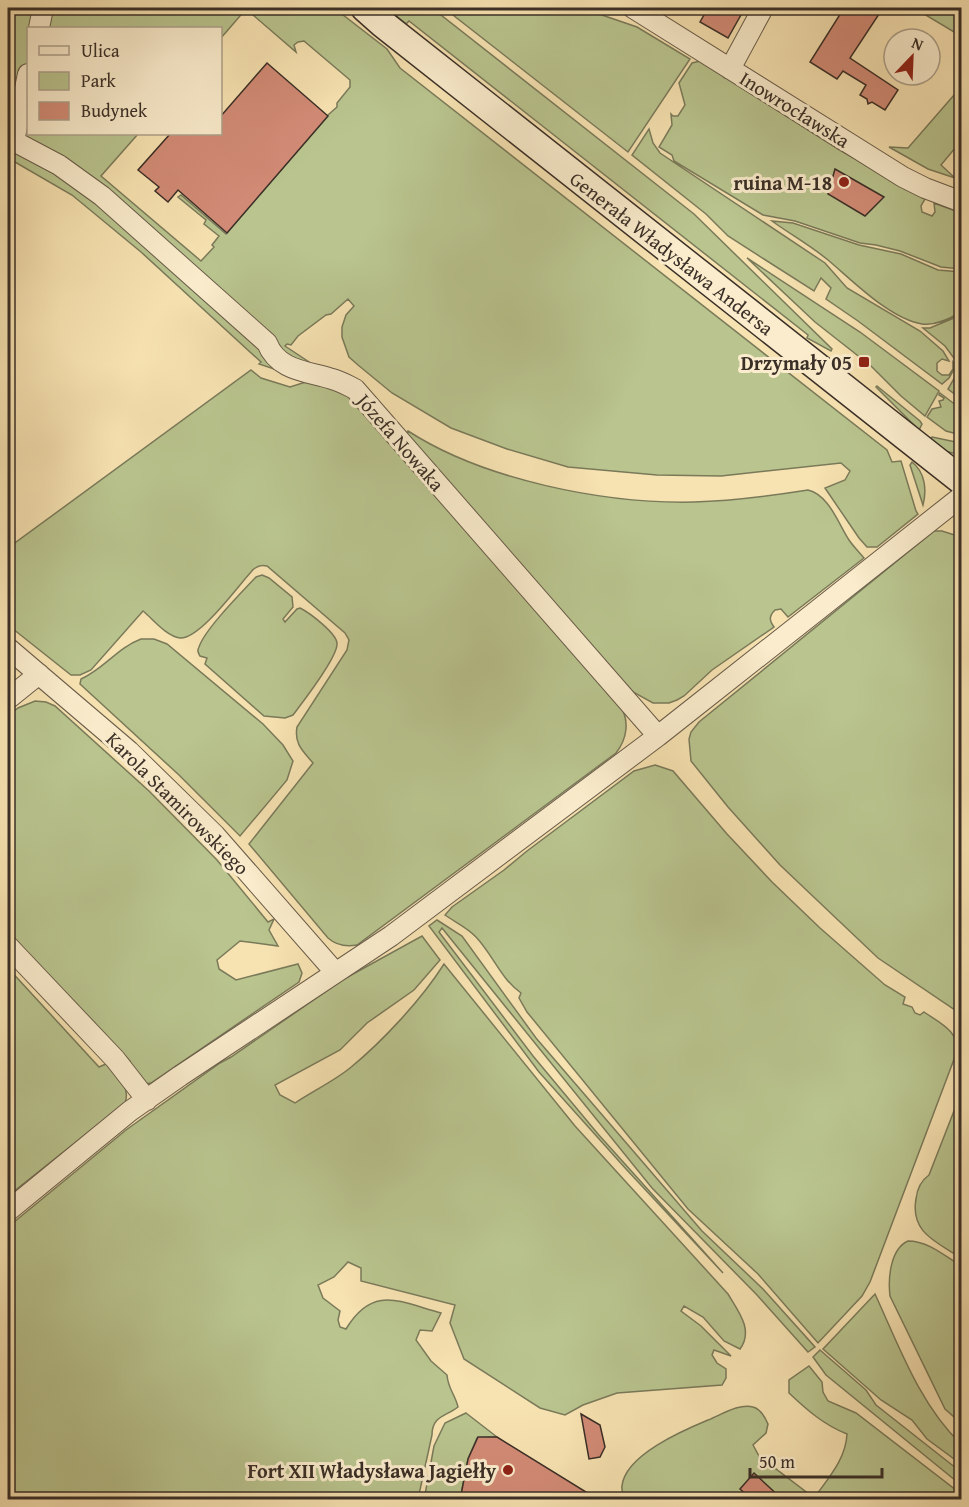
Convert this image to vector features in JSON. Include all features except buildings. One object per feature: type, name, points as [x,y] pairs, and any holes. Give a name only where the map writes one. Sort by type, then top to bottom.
[{"type":"main road","name":"Generała Władysława Andersa","points":[[358,8],[374,16],[962,481]]},
{"type":"street","points":[[39,27],[43,8]]},
{"type":"street","name":"Inowrocławska","points":[[633,8],[903,177],[962,202]]},
{"type":"street","points":[[730,69],[763,8]]},
{"type":"street","name":"Józefa Nowaka","points":[[27,78],[11,139],[59,165],[102,196],[267,344],[275,357],[301,372],[332,378],[355,389],[658,736]]},
{"type":"street","points":[[8,1211],[66,1162],[147,1100],[391,936],[658,736],[962,496]]},
{"type":"street","name":"Karola Stamirowskiego","points":[[8,648],[129,751],[215,835],[335,972]]},
{"type":"street","points":[[8,699],[39,674]]},
{"type":"street","points":[[8,946],[115,1059],[147,1100]]},
{"type":"green space","points":[[8,8],[334,8],[387,49],[400,68],[887,450],[892,462],[901,461],[918,514],[877,547],[867,547],[825,488],[845,480],[850,471],[841,463],[721,476],[657,475],[568,467],[507,449],[451,428],[392,393],[349,357],[342,337],[346,315],[354,306],[348,299],[331,314],[326,315],[298,336],[291,345],[285,346],[309,362],[307,366],[286,373],[259,364],[261,362],[141,252],[72,195],[8,158]],"holes":[[[246,9],[296,52],[294,45],[304,41],[350,80],[350,87],[337,103],[337,107],[226,234],[181,195],[178,197],[206,220],[204,224],[219,236],[212,245],[214,247],[201,261],[101,176],[137,135],[27,135],[27,27],[222,27],[222,37]]]},
{"type":"green space","points":[[387,8],[432,8],[694,214],[832,349],[831,351],[807,338],[808,335],[409,21],[406,24]]},
{"type":"green space","points":[[444,8],[592,8],[602,15],[637,27],[690,59],[628,152]]},
{"type":"green space","points":[[914,8],[961,8],[959,35]]},
{"type":"green space","points":[[700,61],[838,149],[925,199],[921,206],[922,212],[932,216],[935,212],[934,203],[961,213],[961,269],[941,267],[900,251],[860,243],[795,221],[763,215],[674,161],[672,155],[659,147],[672,125],[671,114],[678,116],[685,105],[679,83],[692,63]]},
{"type":"green space","points":[[961,87],[961,141],[941,165],[955,178],[928,169],[889,147],[908,148]]},
{"type":"green space","points":[[649,129],[653,143],[660,153],[825,263],[847,288],[920,331],[943,351],[949,361],[942,359],[937,363],[937,371],[942,375],[949,375],[953,369],[953,362],[956,366],[949,378],[942,384],[826,299],[831,288],[821,278],[814,291],[728,236],[706,214],[632,155]]},
{"type":"green space","points":[[772,221],[793,223],[859,245],[901,254],[938,270],[961,272],[961,312],[932,324],[910,321],[897,315],[872,298],[821,255]]},
{"type":"green space","points":[[747,258],[860,332],[939,391],[925,416],[871,366],[815,322]]},
{"type":"green space","points":[[961,315],[961,346],[956,361],[945,346],[923,328],[930,328]]},
{"type":"green space","points":[[961,361],[962,399],[948,389],[959,370]]},
{"type":"green space","points":[[251,370],[261,378],[290,387],[312,380],[342,389],[620,705],[625,717],[625,736],[616,753],[357,945],[342,945],[328,938],[249,844],[313,763],[298,743],[297,727],[347,650],[349,640],[345,633],[267,566],[262,565],[253,570],[198,630],[188,636],[175,637],[143,611],[91,670],[80,675],[71,675],[8,625],[8,548]]},
{"type":"green space","points":[[876,387],[920,421],[922,424],[919,430]]},
{"type":"green space","points":[[940,393],[961,409],[961,435],[946,431],[927,417],[932,409],[941,407],[939,401],[944,398],[939,395]]},
{"type":"green space","points":[[408,431],[438,448],[508,476],[546,486],[622,499],[659,502],[722,501],[808,490],[822,498],[827,504],[849,540],[864,558],[788,617],[781,609],[775,610],[770,618],[774,627],[712,670],[684,696],[669,703],[653,703],[633,692],[405,435]]},
{"type":"green space","points":[[932,437],[961,443],[961,455],[945,451],[930,439]]},
{"type":"green space","points":[[912,462],[920,471],[924,482],[923,505],[910,465]]},
{"type":"green space","points":[[934,531],[961,537],[961,1014],[878,958],[780,865],[691,761],[689,739],[691,732],[699,722]]},
{"type":"green space","points":[[262,575],[292,597],[293,607],[283,619],[285,622],[300,608],[327,629],[337,643],[332,658],[319,679],[293,715],[285,718],[264,716],[205,664],[207,658],[200,656],[198,652],[203,639],[216,621],[256,577]]},
{"type":"green space","points":[[141,639],[154,639],[167,644],[263,724],[283,745],[293,761],[287,780],[240,836],[179,775],[80,684],[81,679]]},
{"type":"green space","points":[[35,701],[55,706],[149,791],[217,860],[268,922],[274,919],[269,930],[278,946],[240,941],[217,960],[219,969],[236,980],[298,964],[302,973],[299,982],[151,1083],[145,1084],[132,1072],[130,1061],[8,933],[8,716],[18,708]]},
{"type":"green space","points":[[655,765],[673,771],[772,882],[885,985],[905,997],[903,1004],[912,1007],[915,1013],[920,1015],[924,1012],[948,1029],[957,1046],[956,1054],[870,1282],[862,1296],[818,1343],[758,1274],[688,1209],[527,1012],[519,998],[521,993],[508,981],[482,944],[469,931],[445,915],[452,907],[634,771]]},
{"type":"green space","points":[[437,920],[462,936],[536,1038],[702,1231],[763,1289],[815,1347],[808,1352],[757,1295],[652,1188],[442,928],[439,932],[533,1056],[598,1134],[723,1273],[539,1072],[429,926]]},
{"type":"green space","points":[[422,936],[440,960],[414,990],[367,1023],[340,1050],[275,1085],[280,1095],[295,1103],[350,1068],[401,1019],[444,964],[575,1126],[728,1294],[745,1328],[744,1342],[740,1349],[724,1341],[703,1317],[684,1306],[681,1311],[701,1326],[731,1356],[714,1350],[712,1355],[717,1363],[726,1369],[726,1378],[722,1385],[617,1393],[583,1405],[565,1415],[540,1408],[464,1359],[450,1323],[455,1305],[361,1281],[361,1268],[348,1262],[334,1277],[318,1285],[323,1298],[340,1311],[338,1320],[340,1327],[346,1329],[356,1315],[366,1306],[377,1301],[400,1301],[441,1313],[432,1331],[420,1330],[416,1340],[431,1361],[447,1375],[458,1407],[434,1424],[418,1499],[8,1499],[8,1227],[126,1130],[220,1063],[344,979]]},
{"type":"green space","points":[[8,968],[99,1067],[106,1064],[125,1086],[126,1097],[125,1103],[8,1196]]},
{"type":"green space","points":[[961,1093],[961,1258],[927,1235],[917,1220],[915,1211],[919,1188],[929,1175]]},
{"type":"green space","points":[[908,1241],[929,1246],[961,1266],[961,1423],[945,1409],[890,1296],[889,1281],[894,1257],[902,1245]]},
{"type":"green space","points":[[875,1294],[922,1393],[961,1444],[961,1464],[927,1439],[912,1420],[881,1400],[823,1349]]},
{"type":"green space","points":[[820,1350],[866,1390],[876,1405],[961,1472],[961,1485],[826,1375],[813,1357]]},
{"type":"green space","points":[[809,1366],[822,1382],[823,1392],[828,1401],[856,1413],[961,1494],[962,1499],[625,1500],[622,1488],[626,1475],[633,1464],[644,1454],[685,1430],[730,1410],[748,1406],[758,1410],[768,1424],[766,1433],[753,1445],[759,1456],[809,1494],[817,1494],[841,1458],[847,1434],[816,1416],[789,1393],[789,1380]]},
{"type":"green space","points":[[466,1413],[497,1437],[477,1438],[468,1459],[460,1499],[424,1500],[434,1446],[445,1423]]},
{"type":"place","name":"ruina M-18","points":[[844,182]]},
{"type":"place","name":"Drzymały 05","points":[[864,362]]},
{"type":"place","name":"Fort XII Władysława Jagiełły","points":[[508,1470]]}]
